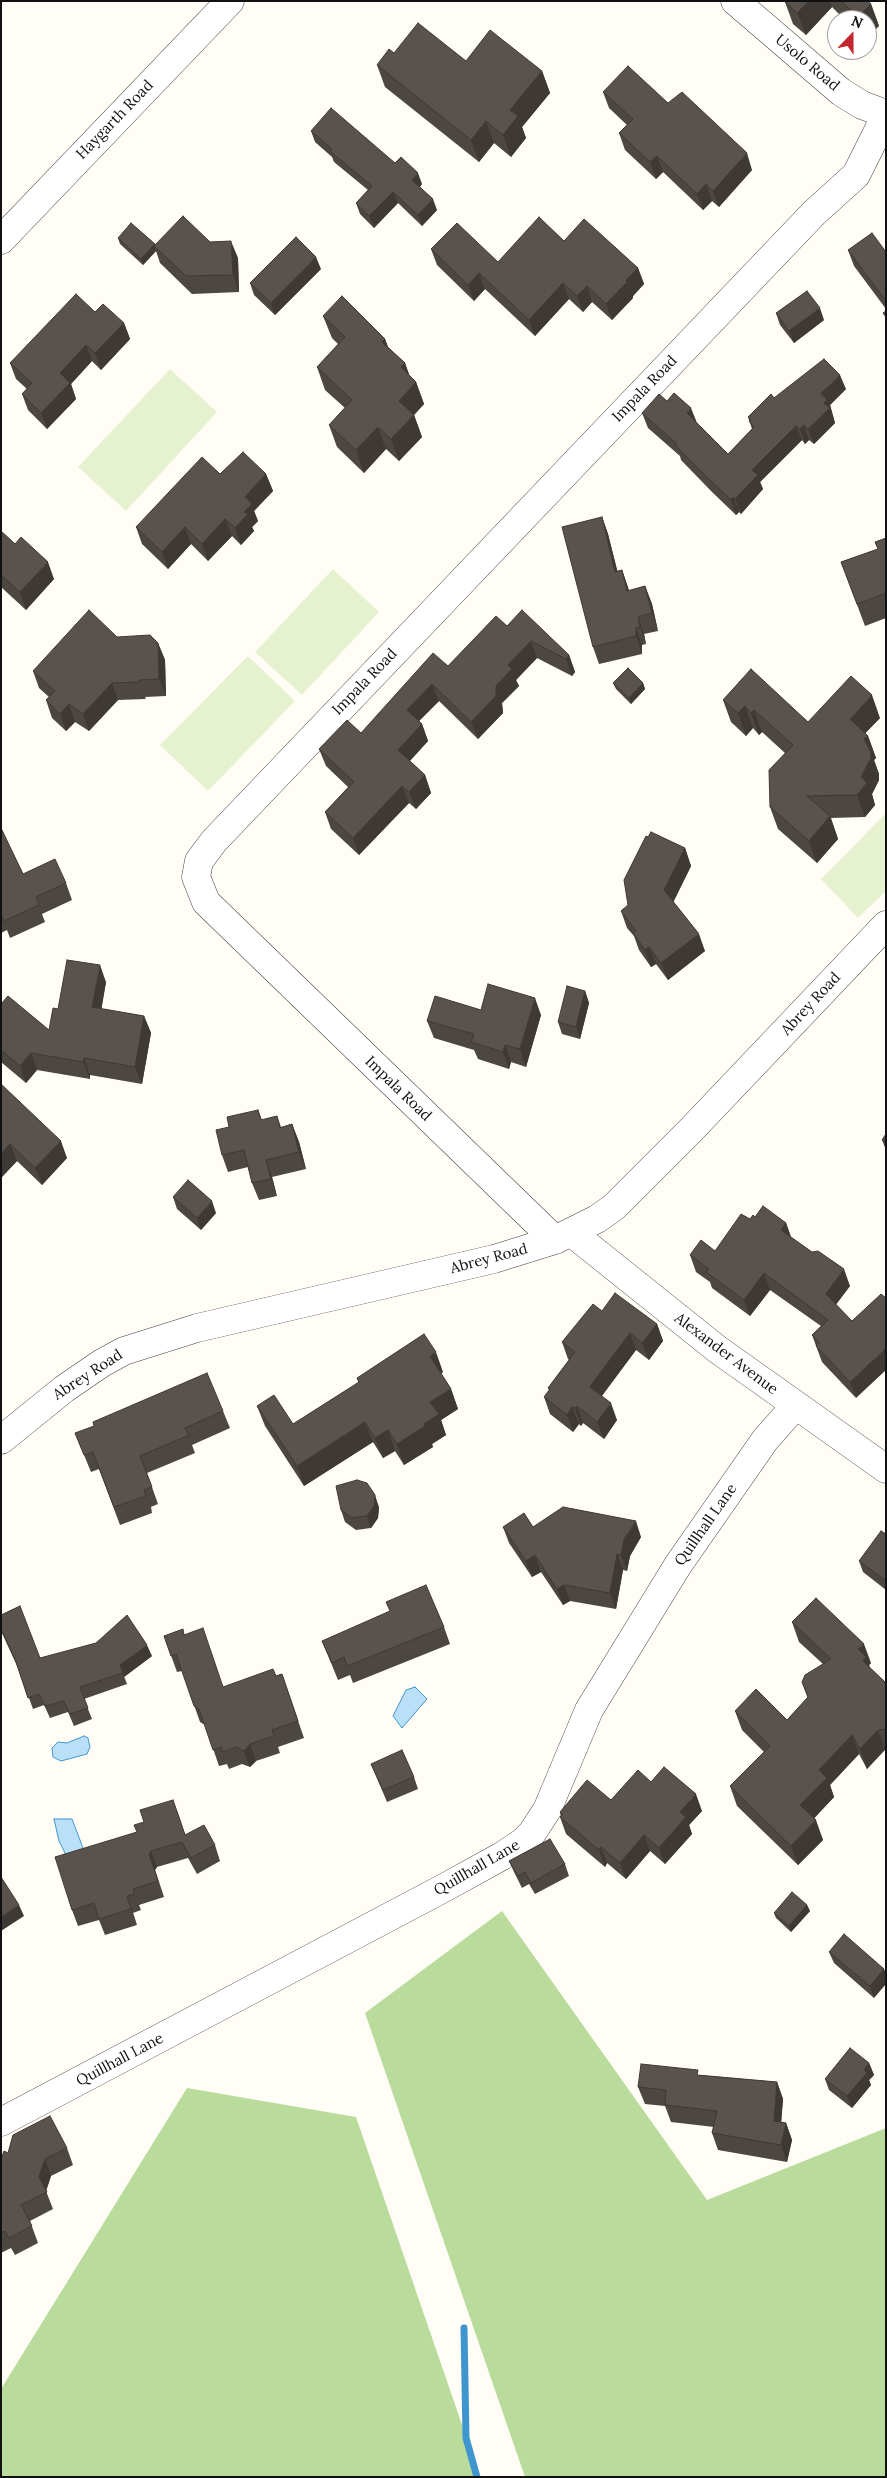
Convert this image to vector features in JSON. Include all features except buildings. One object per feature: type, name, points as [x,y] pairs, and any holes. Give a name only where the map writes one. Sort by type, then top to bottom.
[{"type":"street","name":"Haygarth Road","points":[[1,240],[230,1]]},
{"type":"street","name":"Usolo Road","points":[[735,1],[840,92],[862,105],[886,114]]},
{"type":"street","name":"Impala Road","points":[[564,1236],[206,902],[196,877],[199,861],[221,834],[800,227],[856,175],[886,114]]},
{"type":"street","name":"Abrey Road","points":[[1,1440],[85,1374],[124,1351],[197,1328],[494,1259],[564,1236],[614,1208],[886,925]]},
{"type":"street","name":"Alexander Avenue","points":[[564,1236],[717,1349],[886,1469]]},
{"type":"street","name":"Quillhall Lane","points":[[1,2122],[502,1856],[523,1842],[532,1833],[546,1810],[589,1710],[678,1566],[765,1440],[796,1406]]},
{"type":"green space","points":[[170,369],[217,412],[126,511],[78,467]]},
{"type":"green space","points":[[333,569],[379,612],[302,695],[255,652]]},
{"type":"green space","points":[[248,656],[295,701],[208,791],[160,745]]},
{"type":"green space","points":[[886,813],[886,891],[858,918],[821,879]]},
{"type":"green space","points":[[502,1911],[707,2200],[886,2128],[886,2477],[525,2477],[365,2013]]},
{"type":"green space","points":[[187,2088],[356,2117],[480,2477],[1,2477],[1,2389]]},
{"type":"water","points":[[415,1687],[427,1699],[402,1728],[393,1716],[406,1690]]},
{"type":"water","points":[[84,1736],[88,1738],[90,1747],[87,1754],[61,1761],[53,1757],[52,1748],[58,1742],[67,1743]]},
{"type":"water","points":[[54,1819],[72,1819],[83,1848],[78,1854],[66,1855],[59,1841]]},
{"type":"waterway","points":[[464,2328],[466,2438],[477,2477]]}]
